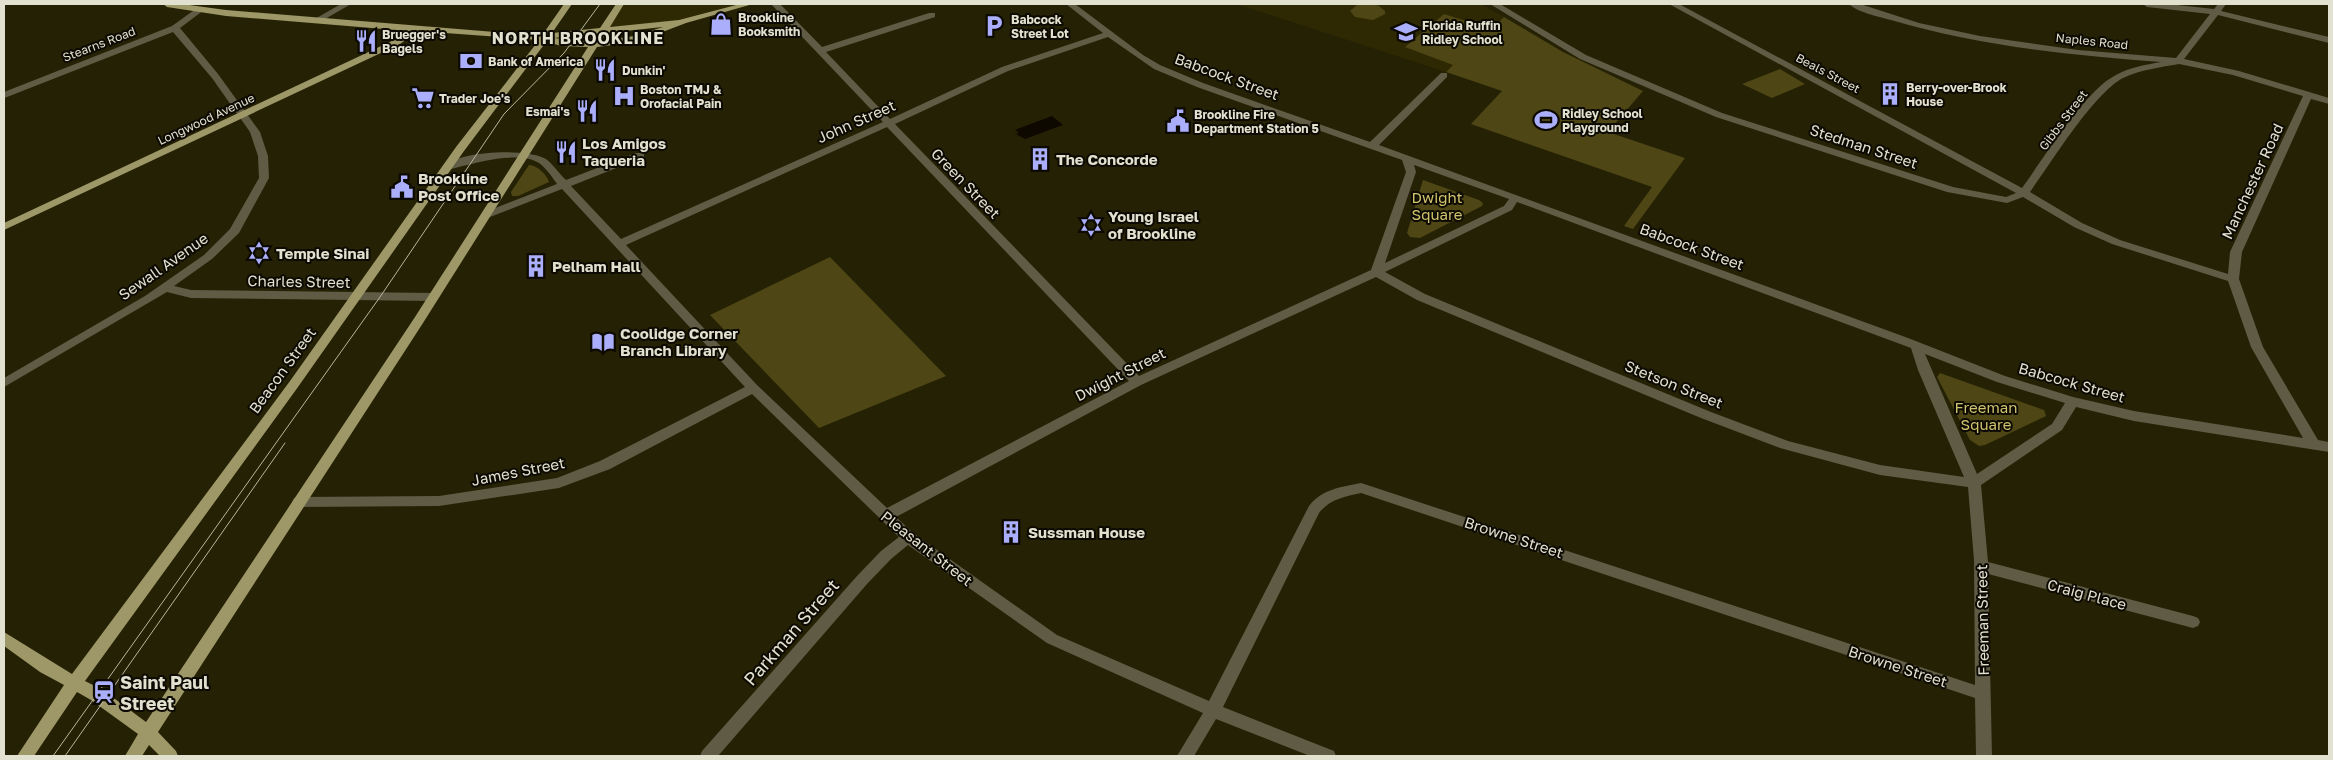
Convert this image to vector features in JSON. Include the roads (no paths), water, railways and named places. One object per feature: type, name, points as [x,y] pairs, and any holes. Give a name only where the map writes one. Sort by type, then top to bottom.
[{"type":"main road","points":[[167,4],[200,10],[544,39],[561,43],[595,43],[632,38],[663,30],[682,22],[750,4]]},
{"type":"main road","name":"Beacon Street","points":[[25,756],[75,682],[356,297],[447,167],[544,39],[568,4]]},
{"type":"main road","points":[[133,756],[524,157],[620,4]]},
{"type":"main road","points":[[544,39],[571,33],[682,22]]},
{"type":"main road","name":"Longwood Avenue","points":[[4,227],[397,42],[416,29]]},
{"type":"main road","points":[[4,638],[45,667],[97,695],[149,733],[170,756]]},
{"type":"street","points":[[317,20],[347,4]]},
{"type":"street","name":"Green Street","points":[[775,4],[1136,382]]},
{"type":"street","name":"Babcock Street","points":[[1070,4],[1140,57],[1178,76],[1515,198],[2001,379],[2072,401],[2134,416],[2329,447]]},
{"type":"street","name":"Stedman Street","points":[[1494,4],[1583,57],[1719,115],[1951,190],[2007,200],[2024,193]]},
{"type":"street","name":"Beals Street","points":[[1672,4],[2024,193]]},
{"type":"street","name":"Naples Road","points":[[1853,4],[1912,24],[1974,39],[2075,52],[2178,61],[2228,72],[2329,101]]},
{"type":"street","points":[[2147,4],[2220,8],[2288,32],[2329,40]]},
{"type":"street","points":[[2178,61],[2220,8]]},
{"type":"street","name":"Stearns Road","points":[[4,95],[175,28],[200,10]]},
{"type":"street","points":[[819,50],[932,15]]},
{"type":"street","name":"Sewall Avenue","points":[[4,383],[165,288],[208,257],[235,231],[264,178],[263,156],[255,132],[215,76],[175,28]]},
{"type":"street","name":"John Street","points":[[619,244],[889,124],[1005,69],[1109,34]]},
{"type":"street","name":"Gibbs Street","points":[[2024,193],[2087,106],[2101,90],[2118,77],[2134,70],[2178,61]]},
{"type":"street","points":[[1372,146],[1444,76]]},
{"type":"street","name":"Manchester Road","points":[[2308,94],[2236,252],[2233,279],[2257,346],[2313,444]]},
{"type":"street","points":[[486,215],[640,155]]},
{"type":"street","name":"Pleasant Street","points":[[447,167],[461,160],[473,158],[524,157],[542,161],[753,388],[908,537],[1052,639],[1213,710],[1328,756]]},
{"type":"street","points":[[1376,272],[1411,172],[1406,158]]},
{"type":"street","points":[[2024,193],[2078,225],[2116,242],[2233,279]]},
{"type":"street","name":"Dwight Street","points":[[885,516],[1136,382],[1376,272],[1508,208],[1515,198]]},
{"type":"street","name":"Stetson Street","points":[[1376,272],[1420,297],[1706,415],[1785,445],[1880,470],[1974,483]]},
{"type":"street","name":"Charles Street","points":[[165,288],[191,294],[433,297]]},
{"type":"street","name":"Freeman Street","points":[[1916,346],[1924,370],[1974,483],[1981,566],[1984,756]]},
{"type":"street","name":"James Street","points":[[299,502],[439,500],[559,483],[605,465],[753,388]]},
{"type":"street","points":[[1974,483],[2057,427],[2068,411],[2072,401]]},
{"type":"street","name":"Browne Street","points":[[1185,756],[1213,710],[1293,553],[1311,512],[1328,494],[1361,488],[1982,694]]},
{"type":"street","name":"Parkman Street","points":[[708,756],[868,573],[908,537]]},
{"type":"street","name":"Craig Place","points":[[1981,566],[2193,622]]},
{"type":"tram line","points":[[53,756],[380,297],[504,114],[564,53],[600,4]]},
{"type":"tram line","points":[[65,756],[285,443]]},
{"type":"place","name":"Brookline Booksmith","points":[[721,24]]},
{"type":"place","name":"Babcock Street Lot","points":[[994,26]]},
{"type":"place","name":"Florida Ruffin Ridley School","points":[[1406,32]]},
{"type":"place","name":"Bruegger's Bagels","points":[[366,41]]},
{"type":"place","name":"Bank of America","points":[[471,61]]},
{"type":"place","name":"Dunkin'","points":[[605,70]]},
{"type":"place","name":"Berry-over-Brook House","points":[[1890,94]]},
{"type":"place","name":"Boston TMJ & Orofacial Pain","points":[[624,96]]},
{"type":"place","name":"Trader Joe's","points":[[423,98]]},
{"type":"place","name":"Esmai's","points":[[587,111]]},
{"type":"place","name":"Ridley School Playground","points":[[1546,120]]},
{"type":"place","name":"Brookline Fire Department Station 5","points":[[1178,121]]},
{"type":"place","name":"Los Amigos Taqueria","points":[[566,152]]},
{"type":"place","name":"The Concorde","points":[[1040,159]]},
{"type":"place","name":"Brookline Post Office","points":[[402,187]]},
{"type":"place","name":"Young Israel of Brookline","points":[[1091,225]]},
{"type":"place","name":"Temple Sinai","points":[[259,253]]},
{"type":"place","name":"Pelham Hall","points":[[536,266]]},
{"type":"place","name":"Coolidge Corner Branch Library","points":[[603,342]]},
{"type":"place","name":"Sussman House","points":[[1011,532]]},
{"type":"place","name":"Saint Paul Street","points":[[104,692]]},
{"type":"district","name":"NORTH BROOKLINE","points":[[578,38]]},
{"type":"park label","name":"Dwight Square","points":[[1437,206]]},
{"type":"park label","name":"Freeman Square","points":[[1986,416]]}]
